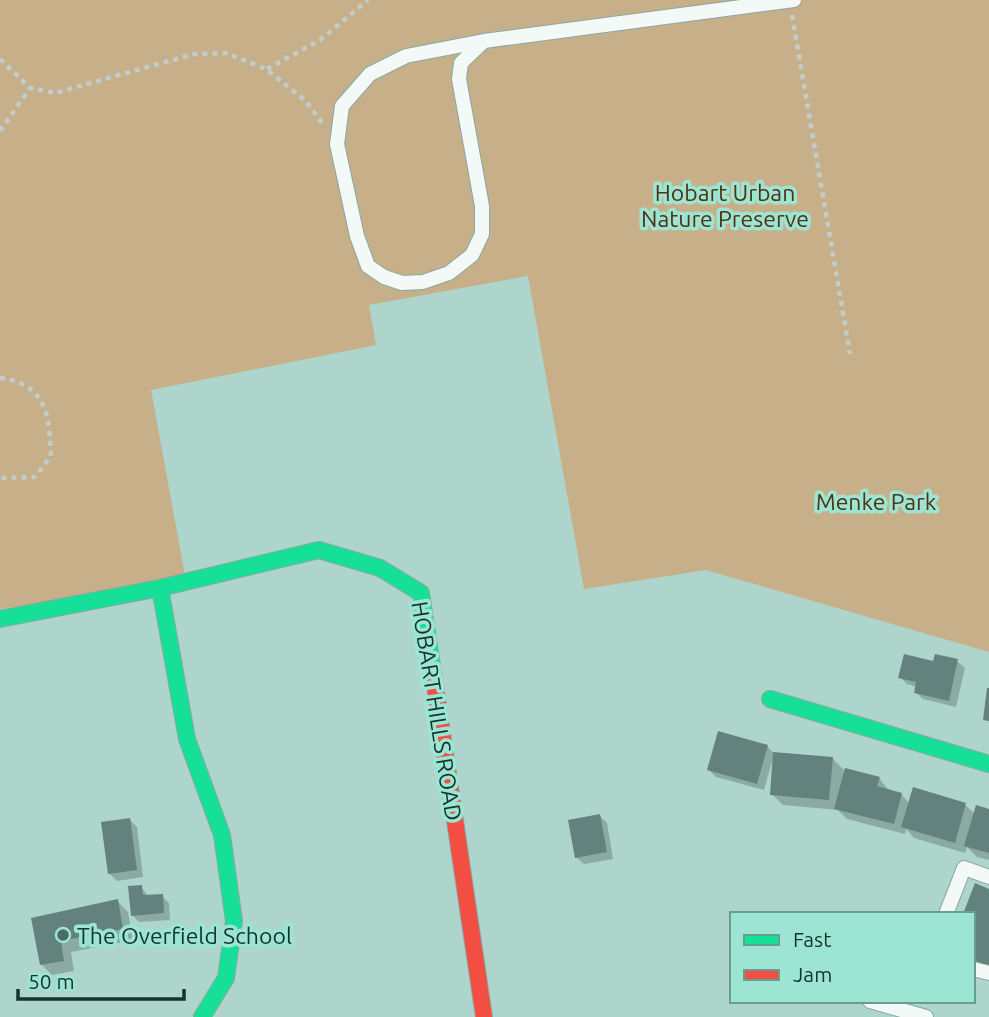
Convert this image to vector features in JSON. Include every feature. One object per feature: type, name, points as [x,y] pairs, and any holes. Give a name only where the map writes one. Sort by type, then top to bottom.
[{"type":"street","name":"HOBART HILLS ROAD","points":[[0,619],[160,588],[319,550],[380,568],[421,593],[484,1017]]},
{"type":"street","points":[[160,588],[187,739],[222,835],[234,921],[226,978],[202,1017]]},
{"type":"street","points":[[770,699],[989,764]]},
{"type":"lane","points":[[484,41],[461,63],[459,79],[482,206],[482,234],[472,255],[449,273],[423,282],[402,283],[368,266],[357,236],[337,144],[342,106],[370,74],[406,56],[484,41],[792,1]]},
{"type":"lane","points":[[947,912],[964,868],[989,877]]},
{"type":"lane","points":[[877,1003],[926,1017]]},
{"type":"path","points":[[266,69],[289,60],[320,40],[368,0]]},
{"type":"path","points":[[792,1],[850,354]]},
{"type":"path","points":[[0,58],[30,88],[55,93],[194,54],[226,52],[266,69],[306,101],[337,144]]},
{"type":"path","points":[[0,131],[30,88]]},
{"type":"path","points":[[0,378],[15,380],[33,392],[49,413],[51,456],[34,477],[0,478]]},
{"type":"green space","name":"Hobart Urban Nature Preserve","points":[[0,0],[989,0],[989,652],[706,570],[584,589],[528,276],[369,305],[376,345],[151,390],[186,581],[0,609]]},
{"type":"building","points":[[904,654],[933,661],[935,654],[958,659],[949,701],[914,693],[916,682],[898,678]]},
{"type":"building","points":[[989,688],[989,721],[983,720]]},
{"type":"building","points":[[718,731],[768,745],[757,784],[707,770]]},
{"type":"building","points":[[773,752],[833,757],[829,800],[770,795]]},
{"type":"building","points":[[845,768],[880,777],[877,786],[902,793],[894,824],[834,809]]},
{"type":"building","points":[[913,787],[966,803],[955,843],[901,827]]},
{"type":"building","points":[[976,805],[989,809],[989,853],[964,846]]},
{"type":"building","points":[[600,814],[607,852],[575,858],[568,820]]},
{"type":"building","points":[[130,818],[137,870],[108,874],[101,822]]},
{"type":"building","points":[[975,883],[989,889],[989,967],[975,961],[975,912],[964,912]]},
{"type":"building","points":[[142,885],[143,895],[163,894],[164,913],[131,916],[128,886]]},
{"type":"building","name":"The Overfield School","points":[[118,899],[123,929],[61,941],[64,961],[40,965],[31,918]]},
{"type":"traffic: fast","points":[[0,619],[160,588],[319,550],[380,568],[421,593],[433,672]]},
{"type":"traffic: fast","points":[[160,588],[187,739],[222,835],[234,921],[226,978],[202,1017]]},
{"type":"traffic: fast","points":[[770,699],[989,764]]},
{"type":"traffic: jam","points":[[433,672],[484,1017]]},
{"type":"place","name":"The Overfield School","points":[[63,935]]},
{"type":"park label","name":"Menke Park","points":[[876,501]]}]
